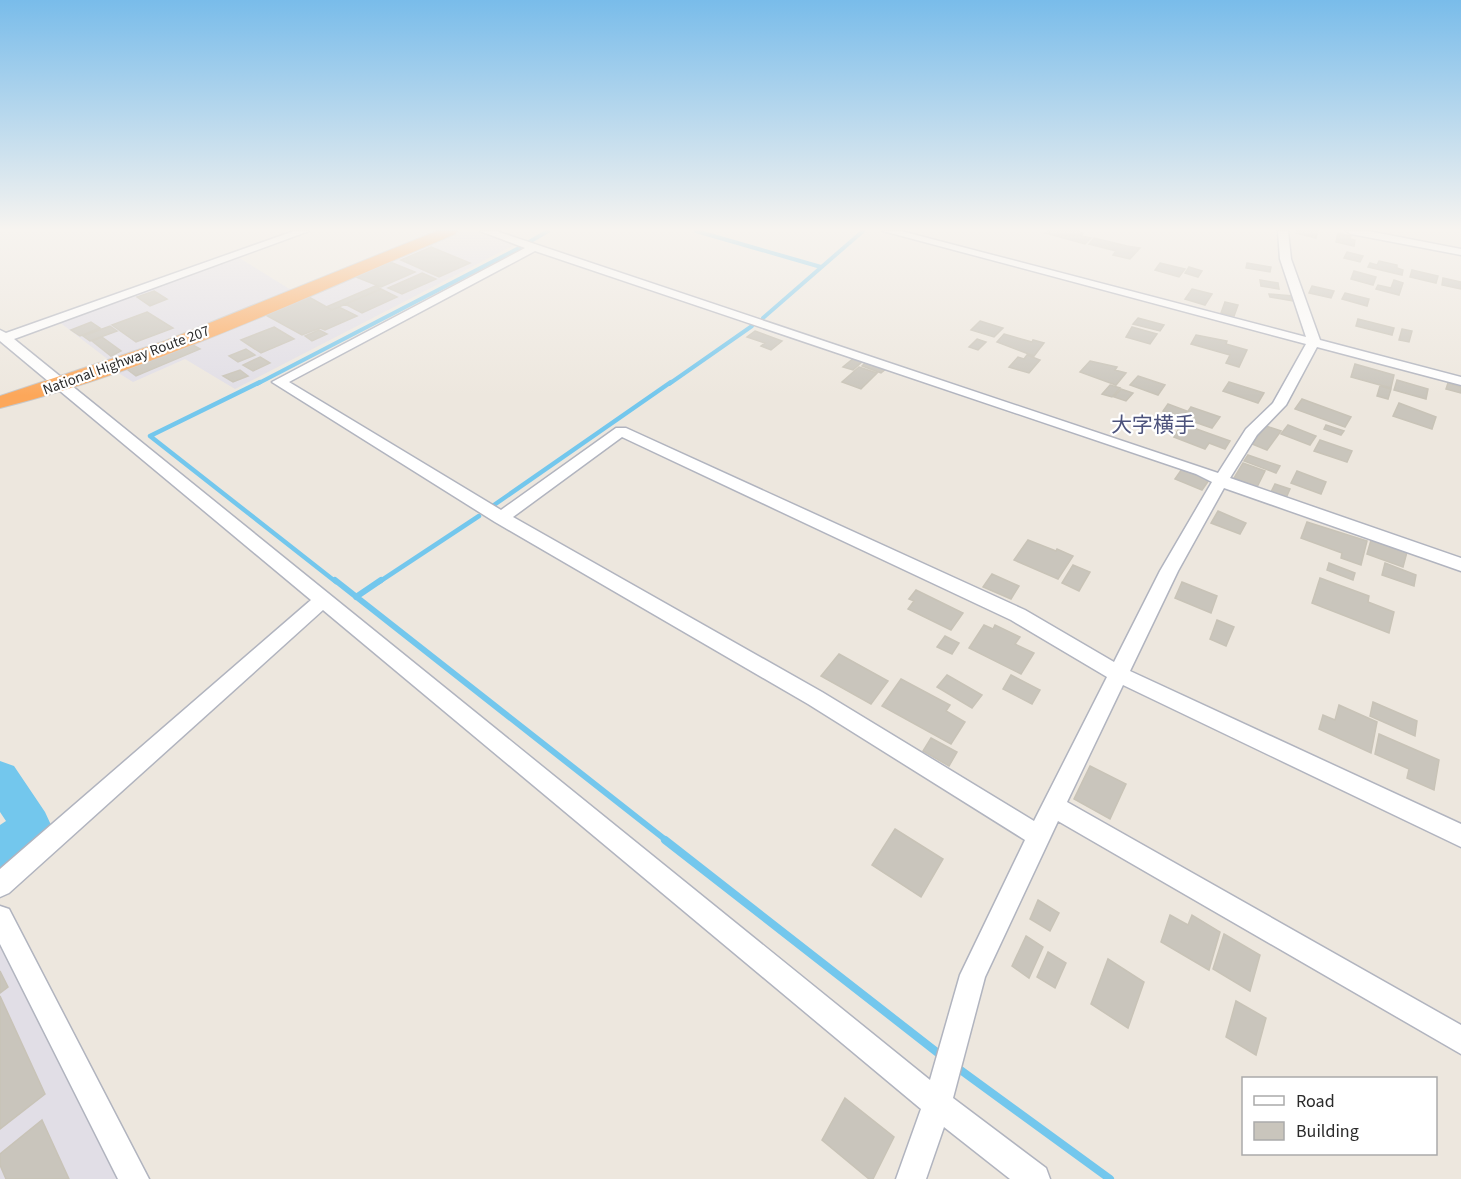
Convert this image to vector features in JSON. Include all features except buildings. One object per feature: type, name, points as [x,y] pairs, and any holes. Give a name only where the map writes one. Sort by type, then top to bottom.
[{"type":"highway","name":"National Highway Route 207","points":[[0,402],[60,386],[142,357],[316,286]]},
{"type":"street","points":[[2,336],[146,286]]},
{"type":"street","points":[[462,286],[279,382],[501,518],[815,698],[1039,836]]},
{"type":"street","points":[[649,286],[1201,471],[1220,481],[1461,565]]},
{"type":"street","points":[[1094,286],[1214,318],[1314,341],[1461,381]]},
{"type":"street","points":[[911,1179],[941,1091],[973,975],[1053,806],[1120,675],[1169,571],[1220,481],[1251,432],[1279,405],[1314,341],[1309,318],[1295,286]]},
{"type":"street","points":[[2,336],[60,386],[324,599],[941,1091],[1035,1179]]},
{"type":"street","points":[[501,518],[621,431],[1018,615],[1120,675],[1461,836]]},
{"type":"street","points":[[0,885],[324,599]]},
{"type":"street","points":[[1053,806],[1461,1040]]},
{"type":"street","points":[[0,918],[134,1179]]},
{"type":"shaded area","points":[[156,286],[285,286],[291,290],[110,361],[58,321]]},
{"type":"shaded area","points":[[328,286],[435,286],[235,389],[185,359],[133,382],[117,372]]},
{"type":"shaded area","points":[[0,942],[120,1179],[0,1179]]},
{"type":"waterway","points":[[257,384],[446,286]]},
{"type":"waterway","points":[[763,318],[800,286]]},
{"type":"waterway","points":[[669,384],[752,326]]},
{"type":"waterway","points":[[260,382],[150,436],[336,582]]},
{"type":"waterway","points":[[494,505],[671,382]]},
{"type":"waterway","points":[[379,582],[479,516]]},
{"type":"waterway","points":[[335,580],[356,597]]},
{"type":"waterway","points":[[356,597],[381,580]]},
{"type":"waterway","points":[[356,597],[667,841]]},
{"type":"waterway","points":[[0,778],[31,825],[0,851]]},
{"type":"waterway","points":[[665,840],[943,1057]]},
{"type":"waterway","points":[[955,1066],[1110,1179]]},
{"type":"district","name":"大字横手","points":[[1153,425]]}]
